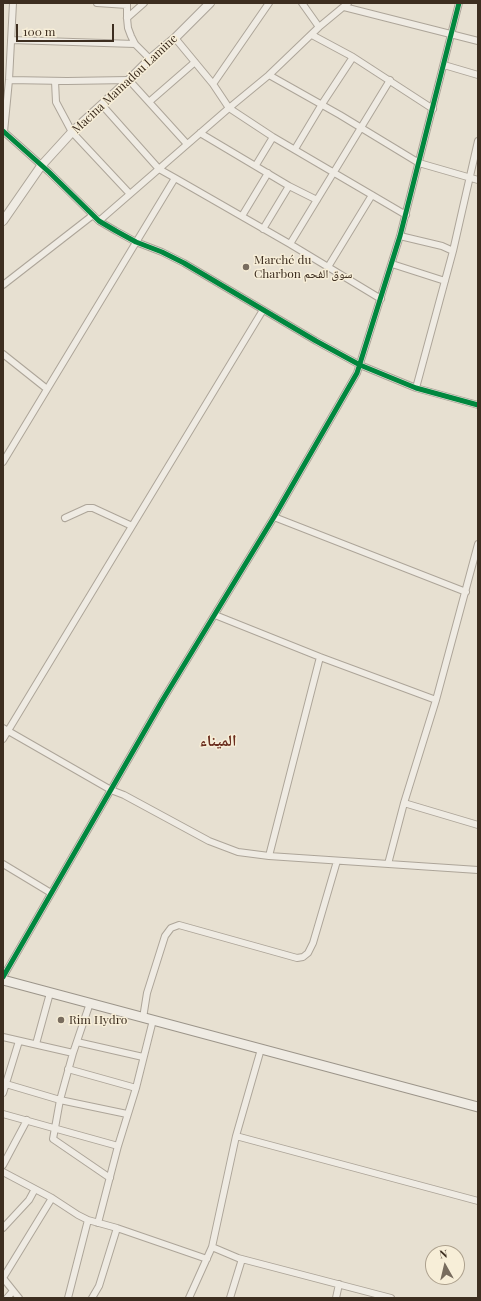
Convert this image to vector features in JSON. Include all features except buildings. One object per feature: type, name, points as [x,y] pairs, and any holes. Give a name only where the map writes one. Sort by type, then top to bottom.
[{"type":"main road","points":[[3,980],[478,1107]]},
{"type":"street","points":[[13,3],[9,80],[3,131],[54,176],[99,221],[136,242],[162,252],[184,263],[316,341],[360,365],[416,388],[478,405]]},
{"type":"street","points":[[97,3],[127,4],[128,28],[135,44],[150,59]]},
{"type":"street","points":[[127,18],[144,3]]},
{"type":"street","name":"Macina Mamadou Lamine","points":[[3,221],[41,166],[72,132],[210,3]]},
{"type":"street","points":[[213,84],[269,3]]},
{"type":"street","points":[[302,3],[319,27]]},
{"type":"street","points":[[3,977],[162,701],[215,615],[353,382],[381,299],[406,215],[459,3]]},
{"type":"street","points":[[99,221],[269,75],[319,27],[346,5],[478,41]]},
{"type":"street","points":[[312,35],[353,57],[433,109]]},
{"type":"street","points":[[174,38],[213,84],[229,108],[406,215]]},
{"type":"street","points":[[12,40],[135,44]]},
{"type":"street","points":[[3,48],[11,48]]},
{"type":"street","points":[[295,149],[353,57]]},
{"type":"street","points":[[149,102],[195,62]]},
{"type":"street","points":[[444,65],[478,75]]},
{"type":"street","points":[[269,75],[322,104],[419,163],[478,180]]},
{"type":"street","points":[[9,80],[129,80],[187,144]]},
{"type":"street","points":[[290,244],[390,80]]},
{"type":"street","points":[[55,81],[56,102],[72,132],[130,194]]},
{"type":"street","points":[[102,105],[159,168],[381,299]]},
{"type":"street","points":[[200,133],[289,186],[316,200]]},
{"type":"street","points":[[256,165],[273,136]]},
{"type":"street","points":[[416,388],[453,251],[478,141]]},
{"type":"street","points":[[242,216],[268,173]]},
{"type":"street","points":[[3,462],[175,178]]},
{"type":"street","points":[[263,228],[289,186]]},
{"type":"street","points":[[328,267],[372,195]]},
{"type":"street","points":[[3,285],[93,215]]},
{"type":"street","points":[[400,236],[442,246],[453,251]]},
{"type":"street","points":[[392,264],[445,281]]},
{"type":"street","points":[[3,740],[6,729],[132,526],[263,310]]},
{"type":"street","points":[[3,354],[47,389]]},
{"type":"street","points":[[65,518],[87,508],[93,508],[132,526]]},
{"type":"street","points":[[274,516],[466,592]]},
{"type":"street","points":[[388,864],[404,803],[436,700],[478,544]]},
{"type":"street","points":[[215,615],[320,657],[436,700]]},
{"type":"street","points":[[269,856],[320,657]]},
{"type":"street","points":[[6,729],[111,790],[124,795],[209,841],[238,852],[269,856],[478,870]]},
{"type":"street","points":[[404,803],[478,825]]},
{"type":"street","points":[[143,1018],[147,993],[165,936],[171,928],[179,925],[297,958],[303,957],[308,953],[314,943],[337,861]]},
{"type":"street","points":[[3,864],[51,893]]},
{"type":"street","points":[[36,1044],[50,993]]},
{"type":"street","points":[[90,1004],[68,1070],[60,1100],[53,1139],[110,1178]]},
{"type":"street","points":[[98,1223],[127,1114],[136,1088],[153,1020]]},
{"type":"street","points":[[3,1037],[73,1053]]},
{"type":"street","points":[[3,1093],[19,1041]]},
{"type":"street","points":[[77,1042],[143,1057]]},
{"type":"street","points":[[189,1298],[212,1247],[236,1136],[261,1049]]},
{"type":"street","points":[[68,1070],[136,1088]]},
{"type":"street","points":[[6,1084],[60,1100],[127,1114]]},
{"type":"street","points":[[3,1114],[118,1146]]},
{"type":"street","points":[[3,1165],[27,1120]]},
{"type":"street","points":[[236,1136],[478,1201]]},
{"type":"street","points":[[4,1174],[52,1198],[88,1220],[117,1228],[207,1259]]},
{"type":"street","points":[[3,1228],[29,1200],[35,1189]]},
{"type":"street","points":[[19,1298],[3,1278],[52,1198]]},
{"type":"street","points":[[68,1298],[88,1220]]},
{"type":"street","points":[[101,1298],[94,1296],[117,1228]]},
{"type":"street","points":[[212,1247],[242,1259],[391,1298]]},
{"type":"street","points":[[230,1298],[242,1259]]},
{"type":"street","points":[[336,1298],[339,1284]]},
{"type":"street","points":[[7,1298],[13,1291]]},
{"type":"cycle path","points":[[3,977],[162,701],[274,517],[357,373],[400,236],[459,3]]},
{"type":"cycle path","points":[[3,131],[49,172],[99,221],[116,231],[136,242],[162,252],[184,263],[316,341],[360,365],[416,388],[478,405]]},
{"type":"place","name":"Marché du Charbon سوق الفحم","points":[[246,267]]},
{"type":"place","name":"Rim Hydro","points":[[61,1020]]},
{"type":"district","name":"الميناء","points":[[218,741]]}]
